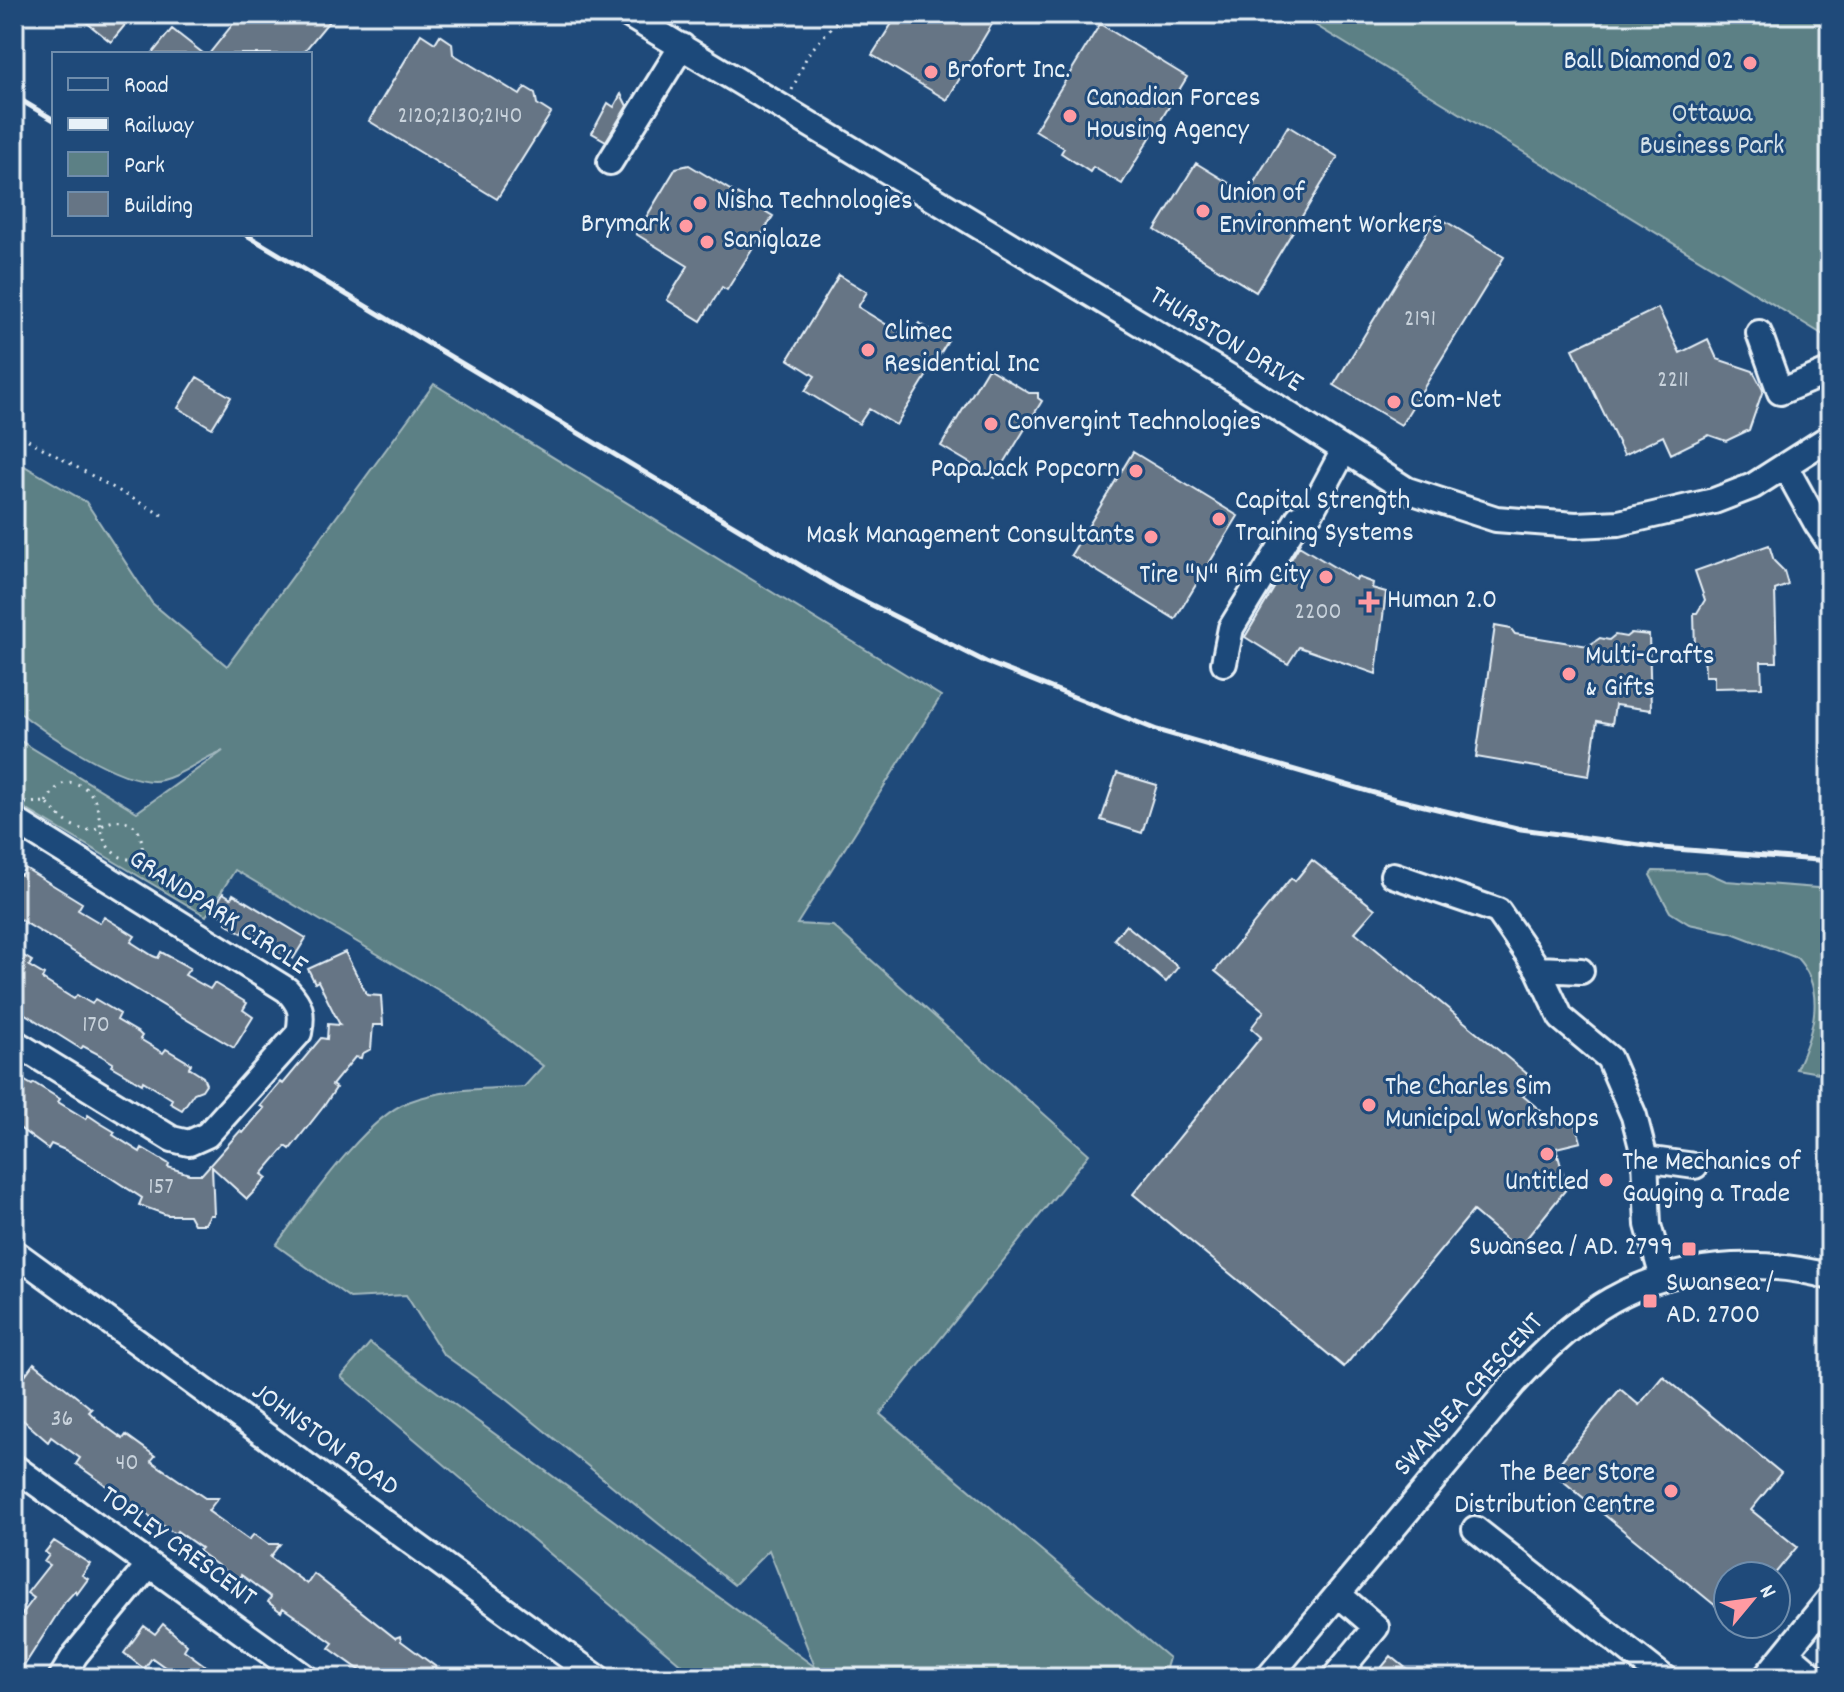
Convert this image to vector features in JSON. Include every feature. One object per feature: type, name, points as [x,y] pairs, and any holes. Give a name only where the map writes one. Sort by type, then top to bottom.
[{"type":"street","name":"THURSTON DRIVE","points":[[627,14],[1236,381],[1407,490],[1496,519],[1576,525],[1619,523],[1714,501],[1753,486],[1830,437]]},
{"type":"street","points":[[610,162],[682,46]]},
{"type":"street","points":[[1759,333],[1780,392],[1830,371]]},
{"type":"street","points":[[1224,663],[1231,628],[1299,517],[1311,512],[1344,450]]},
{"type":"street","points":[[1785,466],[1830,543]]},
{"type":"street","name":"GRANDPARK CIRCLE","points":[[14,820],[287,990],[300,1004],[302,1018],[299,1033],[207,1135],[189,1143],[172,1139],[14,1042]]},
{"type":"street","points":[[1393,875],[1498,911],[1538,969],[1561,1018],[1609,1058],[1634,1116],[1645,1159],[1648,1225],[1663,1278]]},
{"type":"street","points":[[1538,969],[1581,971]]},
{"type":"street","points":[[1645,1159],[1695,1166]]},
{"type":"street","name":"JOHNSTON ROAD","points":[[14,1252],[598,1678]]},
{"type":"street","name":"SWANSEA CRESCENT","points":[[1268,1678],[1547,1347],[1582,1318],[1648,1281],[1695,1270],[1773,1264],[1830,1277]]},
{"type":"street","name":"TOPLEY CRESCENT","points":[[14,1467],[306,1678]]},
{"type":"street","points":[[1475,1529],[1664,1678]]},
{"type":"street","points":[[61,1678],[75,1655],[148,1566]]},
{"type":"street","points":[[1334,1678],[1376,1627],[1338,1594]]},
{"type":"street","points":[[1765,1678],[1830,1598]]},
{"type":"street","points":[[1786,1652],[1816,1678]]},
{"type":"path","points":[[784,108],[808,54],[843,14]]},
{"type":"path","points":[[1824,14],[1830,19]]},
{"type":"path","points":[[14,432],[162,515]]},
{"type":"path","points":[[14,808],[26,803],[46,802],[64,783],[83,786],[92,794],[101,817],[100,827],[111,851],[131,860],[141,859]]},
{"type":"path","points":[[46,802],[64,821],[76,828],[90,831],[112,821],[127,821],[139,830],[143,841],[141,859],[168,891],[167,916]]},
{"type":"green space","name":"Ottawa Business Park","points":[[1297,14],[1830,14],[1830,339]]},
{"type":"green space","points":[[434,384],[941,696],[797,924],[833,926],[1089,1154],[880,1414],[1169,1658],[1163,1678],[697,1678],[341,1377],[370,1343],[815,1667],[769,1550],[734,1585],[503,1397],[443,1354],[406,1295],[350,1298],[276,1245],[355,1144],[391,1111],[408,1102],[436,1094],[524,1087],[543,1066],[462,1004],[235,870],[206,916],[14,802],[14,737],[137,812],[223,751],[170,778],[146,780],[128,776],[85,756],[14,708],[14,460],[86,502],[152,603],[227,666]]},
{"type":"green space","points":[[1653,871],[1706,872],[1726,881],[1830,889],[1830,1075],[1796,1069],[1808,1041],[1814,1012],[1812,984],[1797,958],[1732,933],[1689,924],[1670,912],[1650,875]]},
{"type":"building","points":[[76,14],[134,14],[111,42]]},
{"type":"building","points":[[241,14],[335,14],[304,52],[211,52]]},
{"type":"building","name":"Brofort Inc.","points":[[898,14],[998,14],[947,100],[872,55]]},
{"type":"building","points":[[1100,24],[1187,77],[1122,184],[1093,167],[1090,172],[1061,153],[1064,148],[1035,130]]},
{"type":"building","points":[[172,29],[201,52],[154,52]]},
{"type":"building","points":[[421,34],[435,43],[440,35],[452,43],[453,54],[520,95],[525,87],[535,93],[537,104],[551,113],[497,199],[369,121]]},
{"type":"building","points":[[621,94],[627,106],[606,141],[592,133],[608,103],[614,107]]},
{"type":"building","points":[[1288,126],[1338,157],[1256,292],[1155,230],[1196,163],[1247,194]]},
{"type":"building","points":[[689,165],[773,216],[727,290],[722,287],[701,321],[667,300],[688,266],[636,234],[676,168]]},
{"type":"building","points":[[1437,216],[1504,257],[1401,425],[1334,385]]},
{"type":"building","name":"Climec Residential Inc","points":[[839,275],[867,292],[858,307],[910,339],[919,323],[948,341],[896,425],[869,409],[859,424],[805,391],[815,376],[788,359]]},
{"type":"building","points":[[1658,308],[1680,353],[1708,339],[1717,359],[1753,371],[1763,390],[1749,430],[1726,441],[1709,435],[1671,454],[1663,436],[1624,455],[1573,349]]},
{"type":"building","name":"Convergint Technologies","points":[[988,368],[1029,393],[1038,393],[1042,401],[995,478],[941,446]]},
{"type":"building","points":[[197,377],[231,397],[212,428],[178,408]]},
{"type":"building","points":[[1133,452],[1238,516],[1175,619],[1071,555]]},
{"type":"building","points":[[1769,545],[1788,585],[1775,590],[1777,662],[1761,662],[1762,687],[1714,688],[1714,676],[1705,676],[1704,651],[1695,651],[1694,613],[1705,600],[1695,571]]},
{"type":"building","points":[[1299,546],[1356,580],[1357,577],[1373,583],[1372,588],[1386,592],[1376,674],[1299,647],[1288,664],[1245,637]]},
{"type":"building","name":"Multi-Crafts & Gifts","points":[[1495,626],[1511,629],[1515,634],[1588,646],[1600,638],[1609,640],[1615,635],[1649,635],[1651,710],[1615,705],[1612,724],[1597,721],[1589,776],[1476,757]]},
{"type":"building","points":[[1117,773],[1157,785],[1142,833],[1101,820]]},
{"type":"building","name":"The Charles Sim Municipal Workshops","points":[[1312,860],[1375,909],[1355,932],[1536,1081],[1523,1096],[1552,1120],[1573,1114],[1581,1142],[1556,1148],[1567,1188],[1518,1249],[1473,1211],[1344,1367],[1133,1194],[1261,1037],[1251,1028],[1264,1011],[1215,971],[1291,878],[1295,881]]},
{"type":"building","points":[[25,868],[82,903],[78,910],[100,923],[104,917],[135,936],[131,942],[153,956],[158,958],[161,952],[190,968],[185,975],[210,989],[214,983],[247,1003],[243,1010],[253,1017],[234,1048],[14,916],[14,871],[21,875]]},
{"type":"building","points":[[223,893],[231,898],[233,894],[306,938],[293,959],[286,955],[284,958],[244,929],[242,933],[226,923],[227,920],[214,909]]},
{"type":"building","points":[[1126,925],[1178,967],[1166,982],[1114,939]]},
{"type":"building","points":[[14,950],[32,961],[29,966],[44,975],[42,979],[74,999],[77,995],[92,1004],[95,999],[120,1014],[117,1020],[139,1033],[142,1036],[140,1039],[163,1053],[166,1049],[191,1064],[189,1068],[203,1077],[206,1084],[202,1090],[194,1093],[182,1110],[170,1103],[172,1099],[143,1081],[142,1084],[111,1066],[113,1063],[100,1055],[83,1046],[81,1049],[14,1007]]},
{"type":"building","points":[[345,952],[367,995],[381,996],[383,1025],[373,1025],[371,1049],[361,1058],[355,1057],[332,1085],[336,1088],[324,1106],[290,1149],[286,1146],[262,1174],[267,1178],[247,1199],[212,1167],[214,1215],[210,1215],[205,1224],[194,1224],[189,1215],[167,1215],[139,1205],[142,1198],[105,1174],[65,1150],[51,1144],[48,1149],[14,1124],[14,1088],[20,1078],[60,1099],[58,1102],[86,1119],[88,1115],[115,1132],[113,1135],[140,1152],[142,1148],[169,1164],[168,1167],[189,1174],[202,1174],[240,1131],[243,1133],[280,1082],[283,1084],[321,1038],[327,1039],[328,1024],[340,1025],[318,981],[315,983],[308,969]]},
{"type":"building","points":[[34,1363],[92,1409],[89,1412],[101,1423],[123,1439],[126,1435],[155,1456],[151,1461],[205,1498],[218,1498],[208,1511],[249,1540],[254,1534],[268,1544],[280,1544],[270,1557],[307,1584],[314,1574],[395,1638],[400,1636],[401,1641],[451,1678],[371,1678],[329,1648],[333,1643],[283,1608],[281,1612],[268,1602],[271,1597],[241,1575],[238,1580],[198,1551],[201,1548],[177,1531],[175,1534],[76,1464],[80,1458],[51,1437],[48,1442],[16,1414],[20,1409],[14,1405],[14,1390]]},
{"type":"building","name":"The Beer Store Distribution Centre","points":[[1663,1376],[1781,1473],[1751,1510],[1797,1547],[1786,1560],[1712,1560],[1712,1603],[1552,1472],[1620,1389],[1639,1405]]},
{"type":"building","points":[[54,1541],[90,1564],[82,1575],[88,1579],[77,1594],[75,1591],[65,1602],[22,1669],[14,1663],[14,1625],[34,1598],[27,1593],[49,1565],[44,1562],[49,1555],[45,1552]]},
{"type":"building","points":[[163,1624],[187,1645],[184,1650],[222,1678],[180,1678],[152,1658],[144,1669],[124,1653],[144,1626],[155,1634]]},
{"type":"building","points":[[1391,1656],[1418,1678],[1373,1678]]},
{"type":"railway","points":[[14,96],[52,119]]},
{"type":"railway","points":[[248,236],[840,589],[986,662],[1157,730],[1395,799],[1521,829],[1662,848],[1830,861]]},
{"type":"place","name":"Ball Diamond 02","points":[[1750,63]]},
{"type":"place","name":"Brofort Inc.","points":[[931,72]]},
{"type":"place","name":"Canadian Forces Housing Agency","points":[[1070,116]]},
{"type":"place","name":"Nisha Technologies","points":[[700,203]]},
{"type":"place","name":"Union of Environment Workers","points":[[1203,211]]},
{"type":"place","name":"Brymark","points":[[686,226]]},
{"type":"place","name":"Saniglaze","points":[[707,242]]},
{"type":"place","name":"Climec Residential Inc","points":[[868,350]]},
{"type":"place","name":"Com-Net","points":[[1394,402]]},
{"type":"place","name":"Convergint Technologies","points":[[991,424]]},
{"type":"place","name":"PapaJack Popcorn","points":[[1136,471]]},
{"type":"place","name":"Capital Strength Training Systems","points":[[1219,519]]},
{"type":"place","name":"Mask Management Consultants","points":[[1151,537]]},
{"type":"place","name":"Tire \"N\" Rim City","points":[[1326,577]]},
{"type":"place","name":"Human 2.0","points":[[1369,602]]},
{"type":"place","name":"Multi-Crafts & Gifts","points":[[1569,674]]},
{"type":"place","name":"The Charles Sim Municipal Workshops","points":[[1369,1105]]},
{"type":"place","name":"Untitled","points":[[1547,1154]]},
{"type":"place","name":"The Mechanics of Gauging a Trade","points":[[1606,1180]]},
{"type":"place","name":"Swansea / AD. 2799","points":[[1689,1249]]},
{"type":"place","name":"Swansea / AD. 2700","points":[[1650,1301]]},
{"type":"place","name":"The Beer Store Distribution Centre","points":[[1671,1491]]}]
